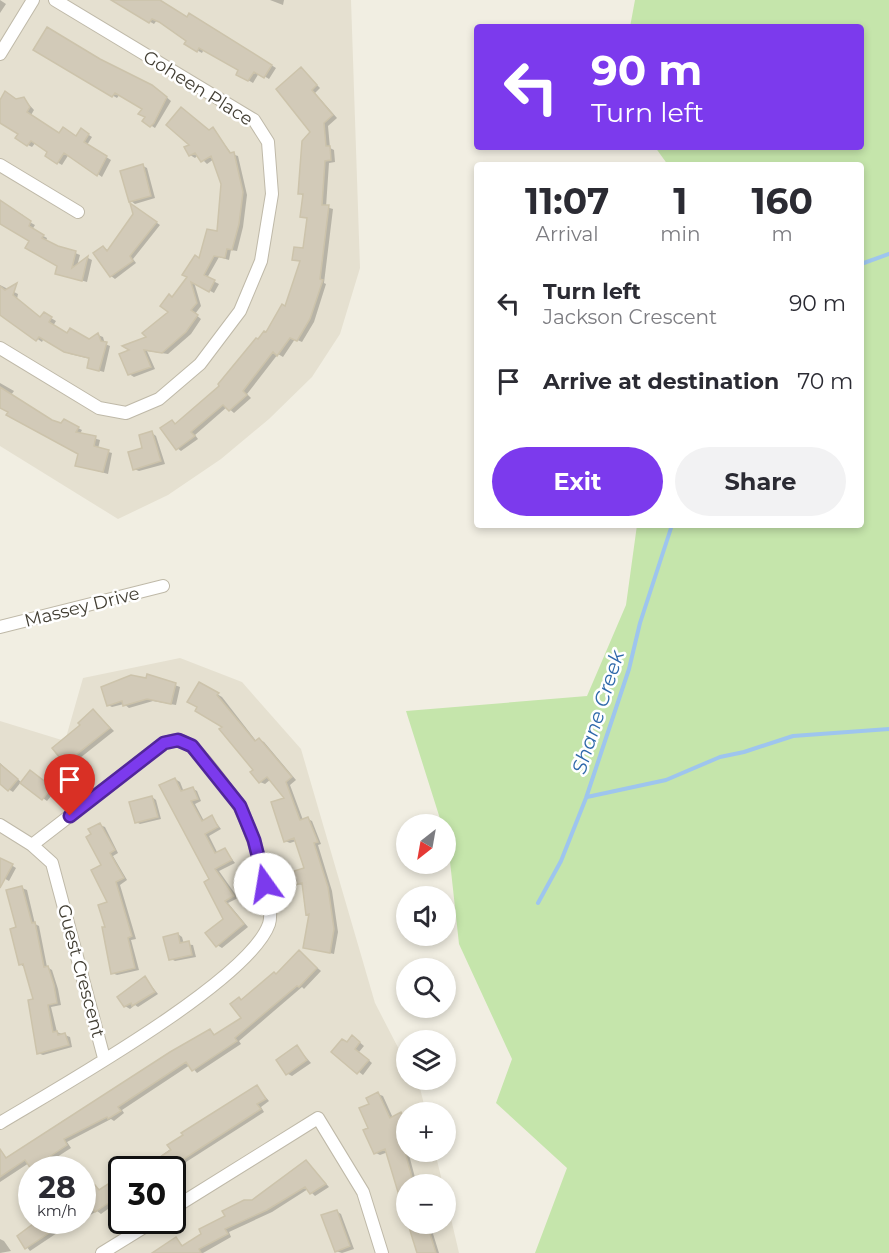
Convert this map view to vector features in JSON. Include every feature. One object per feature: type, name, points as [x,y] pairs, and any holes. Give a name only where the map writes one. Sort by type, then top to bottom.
[{"type":"street","points":[[0,54],[33,0]]},
{"type":"street","name":"Goheen Place","points":[[0,348],[99,408],[126,413],[159,399],[200,364],[240,311],[261,261],[272,194],[268,142],[254,120],[55,0]]},
{"type":"street","points":[[0,165],[78,212]]},
{"type":"street","name":"Massey Drive","points":[[0,627],[163,586]]},
{"type":"street","points":[[32,845],[164,743],[178,740],[192,746],[240,806],[254,840],[270,906],[270,921],[262,939],[242,961],[188,1005],[104,1058]]},
{"type":"street","name":"Guest Crescent","points":[[0,825],[32,845],[52,863],[104,1058],[0,1123]]},
{"type":"street","points":[[186,1200],[318,1118],[363,1192],[382,1253]]},
{"type":"street","points":[[102,1253],[133,1234]]},
{"type":"shaded area","points":[[0,0],[351,0],[360,268],[340,334],[312,377],[269,419],[221,459],[168,495],[118,519],[0,446]]},
{"type":"shaded area","points":[[180,658],[242,682],[301,749],[375,1003],[396,1044],[396,1090],[420,1090],[423,1102],[396,1102],[396,1162],[437,1162],[440,1174],[396,1174],[396,1234],[455,1234],[459,1253],[0,1253],[0,721],[65,741],[83,678]]},
{"type":"green space","points":[[635,0],[889,0],[889,1253],[535,1253],[567,1168],[496,1103],[512,1059],[459,944],[456,886],[453,886],[451,874],[456,874],[456,814],[439,814],[406,711],[587,696],[626,605],[637,528],[864,528],[864,162],[666,162],[657,150],[864,150],[864,24],[631,24]]},
{"type":"building","points":[[111,0],[160,0],[187,17],[189,13],[272,65],[264,78],[254,72],[248,81],[236,75],[238,70],[199,48],[197,52],[184,44],[186,41],[159,22],[152,19],[149,23]]},
{"type":"building","points":[[47,27],[100,59],[152,85],[167,97],[154,123],[150,127],[142,121],[145,117],[138,114],[142,109],[115,93],[112,97],[33,50]]},
{"type":"building","points":[[301,67],[317,85],[312,90],[333,115],[324,123],[326,146],[330,146],[331,160],[325,161],[322,205],[329,205],[320,279],[323,280],[310,319],[297,341],[290,338],[277,356],[273,352],[243,391],[247,395],[229,411],[223,405],[191,432],[195,436],[176,450],[160,428],[172,420],[175,424],[219,386],[218,384],[256,338],[258,339],[264,331],[266,332],[282,304],[285,306],[300,261],[292,260],[294,247],[303,248],[307,218],[300,217],[303,194],[298,194],[302,141],[310,132],[276,89]]},
{"type":"building","points":[[5,91],[16,99],[24,97],[30,107],[27,112],[59,133],[63,127],[76,136],[81,128],[89,134],[84,142],[107,156],[97,176],[64,153],[57,164],[45,156],[47,152],[31,141],[27,146],[15,138],[18,134],[0,123],[0,100]]},
{"type":"building","points":[[181,107],[209,130],[213,127],[230,153],[234,152],[243,192],[239,224],[232,250],[227,249],[225,258],[214,256],[204,275],[215,280],[209,292],[191,282],[197,303],[191,310],[198,315],[186,332],[162,353],[144,350],[151,367],[128,375],[119,354],[129,350],[122,346],[146,337],[142,333],[168,312],[160,306],[169,294],[172,297],[187,277],[182,275],[195,255],[199,258],[207,229],[217,231],[221,184],[211,156],[201,162],[195,153],[189,156],[184,147],[189,145],[166,125]]},
{"type":"building","points":[[143,164],[151,196],[129,202],[120,171]]},
{"type":"building","points":[[0,200],[31,221],[29,226],[44,235],[42,238],[76,251],[72,268],[88,256],[82,281],[55,274],[57,266],[25,248],[29,241],[0,224]]},
{"type":"building","points":[[130,203],[157,222],[130,256],[133,261],[110,277],[93,253],[103,246],[107,251],[133,214]]},
{"type":"building","points":[[17,283],[13,295],[40,317],[44,312],[52,317],[49,322],[67,333],[70,328],[89,339],[98,333],[101,341],[107,342],[99,371],[87,368],[89,358],[64,352],[39,337],[36,341],[0,315],[0,286],[5,290]]},
{"type":"building","points":[[0,387],[52,420],[61,423],[64,419],[79,427],[76,432],[96,436],[94,446],[109,450],[103,472],[75,466],[78,454],[6,415],[8,412],[0,408]]},
{"type":"building","points":[[152,431],[161,461],[133,470],[128,452],[142,448],[139,435]]},
{"type":"building","points":[[147,674],[176,683],[171,704],[147,699],[123,706],[122,701],[107,706],[101,687],[131,675],[146,678]]},
{"type":"building","points":[[199,682],[219,693],[217,695],[255,741],[259,738],[292,777],[286,782],[300,820],[308,817],[318,842],[314,843],[328,887],[334,929],[330,953],[303,948],[309,914],[306,915],[302,883],[295,885],[291,872],[304,868],[294,838],[284,842],[271,802],[284,798],[267,777],[259,783],[250,772],[253,770],[219,729],[222,727],[195,711],[197,707],[187,702]]},
{"type":"building","points":[[93,709],[110,728],[76,755],[79,759],[68,768],[52,748],[80,725],[78,723]]},
{"type":"building","points":[[0,764],[18,779],[8,791],[0,784]]},
{"type":"building","points":[[30,770],[52,787],[42,800],[20,783]]},
{"type":"building","points":[[175,778],[181,791],[193,787],[198,799],[191,801],[202,821],[212,815],[218,827],[205,834],[215,853],[225,848],[232,860],[215,869],[234,896],[225,901],[244,924],[216,947],[205,933],[223,919],[204,882],[209,879],[159,785]]},
{"type":"building","points":[[152,796],[158,817],[135,823],[129,802]]},
{"type":"building","points":[[100,823],[115,850],[110,853],[124,878],[116,882],[132,936],[128,938],[135,968],[111,974],[102,927],[105,927],[98,905],[107,902],[91,870],[101,865],[86,837],[91,834],[88,829]]},
{"type":"building","points":[[0,858],[13,864],[0,888]]},
{"type":"building","points":[[22,886],[32,923],[35,922],[44,967],[48,966],[54,985],[57,1003],[48,1005],[53,1032],[57,1031],[58,1035],[65,1033],[69,1045],[37,1054],[28,1000],[33,999],[23,964],[19,965],[10,929],[16,927],[6,890]]},
{"type":"building","points":[[178,933],[180,943],[189,941],[192,955],[169,960],[163,937]]},
{"type":"building","points":[[299,950],[317,968],[299,987],[297,986],[235,1038],[237,1041],[192,1071],[186,1062],[118,1107],[121,1111],[64,1139],[67,1145],[50,1156],[18,1156],[18,1165],[0,1177],[0,1149],[6,1158],[170,1052],[210,1029],[214,1035],[241,1018],[230,1004],[239,997],[241,1000],[274,972],[276,974]]},
{"type":"building","points":[[145,976],[155,992],[132,1006],[131,1003],[124,1007],[117,997]]},
{"type":"building","points":[[352,1035],[360,1042],[355,1049],[369,1060],[357,1074],[331,1052],[342,1039],[347,1042]]},
{"type":"building","points":[[297,1045],[307,1060],[286,1075],[276,1060]]},
{"type":"building","points":[[257,1085],[266,1099],[257,1104],[261,1109],[186,1158],[162,1156],[171,1150],[167,1145],[183,1135],[181,1133]]},
{"type":"building","points":[[378,1092],[390,1118],[396,1115],[396,1162],[408,1162],[411,1174],[396,1174],[396,1185],[385,1149],[374,1154],[363,1130],[368,1128],[359,1108],[369,1104],[366,1098]]},
{"type":"building","points":[[306,1160],[326,1184],[310,1194],[305,1187],[267,1210],[225,1229],[228,1234],[199,1249],[201,1253],[152,1253],[176,1237],[182,1246],[201,1234],[199,1229],[225,1216],[222,1211],[244,1200],[252,1200]]},
{"type":"building","points":[[108,1184],[108,1203],[96,1211],[96,1186],[99,1190]]},
{"type":"building","points":[[337,1210],[350,1246],[335,1252],[321,1215]]},
{"type":"building","points":[[20,1234],[48,1234],[25,1249],[17,1236]]},
{"type":"building","points":[[411,1234],[430,1234],[436,1253],[417,1253]]},
{"type":"waterway","name":"Shane Creek","points":[[864,263],[889,254]]},
{"type":"waterway","name":"Shane Creek","points":[[538,903],[561,861],[586,798],[629,669],[640,623],[671,528]]},
{"type":"waterway","points":[[587,797],[666,780],[720,757],[744,752],[793,736],[889,729]]},
{"type":"route","points":[[70,816],[164,743],[178,740],[192,746],[240,806],[254,840],[265,884]]}]
